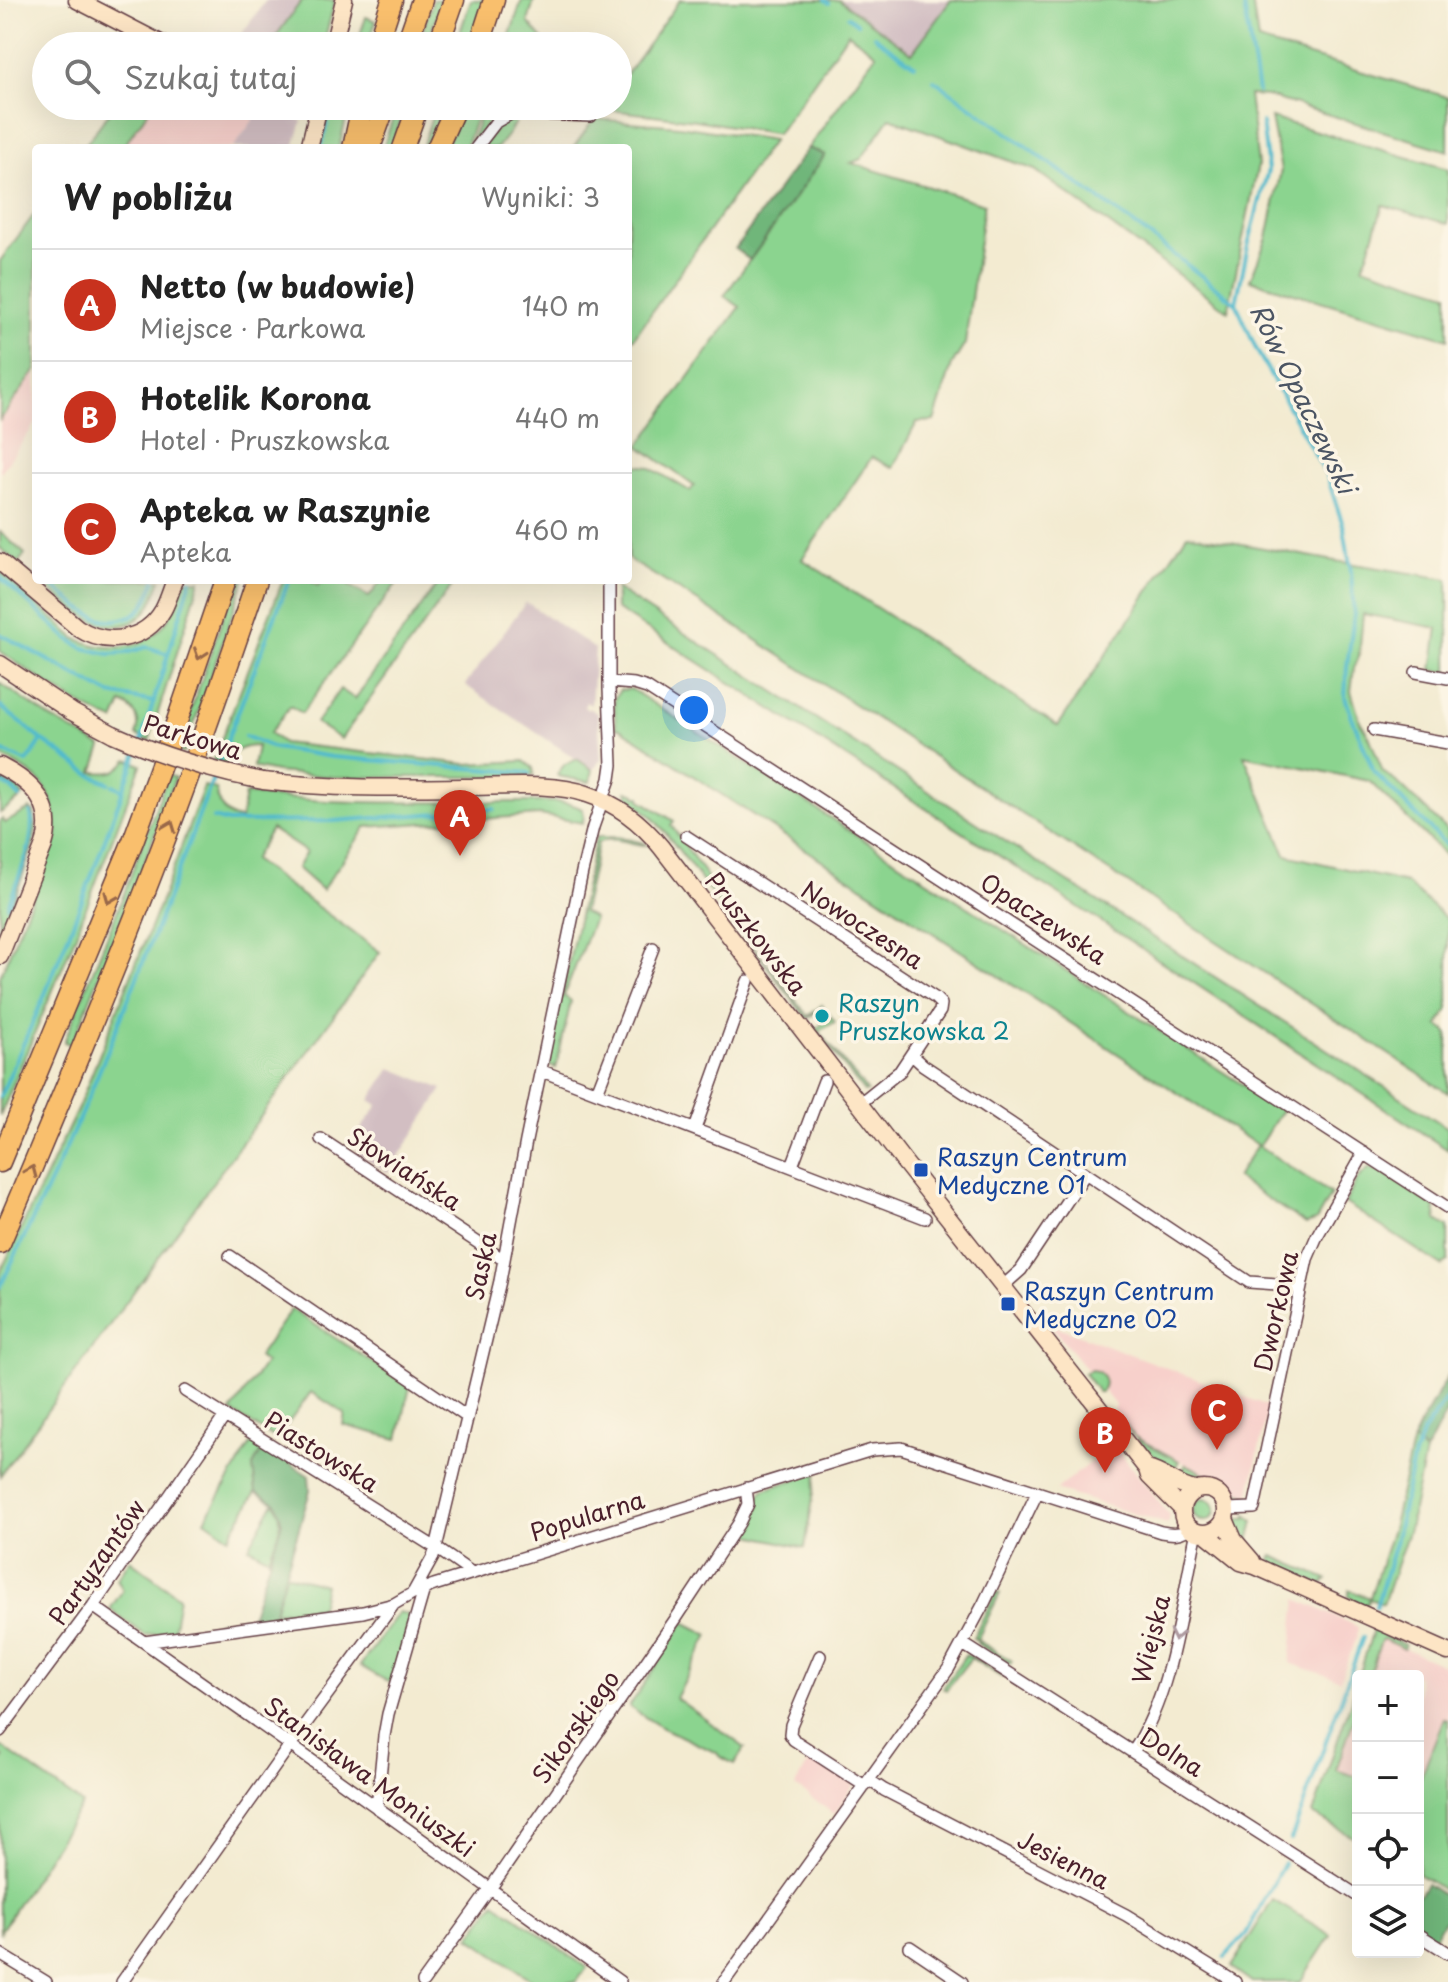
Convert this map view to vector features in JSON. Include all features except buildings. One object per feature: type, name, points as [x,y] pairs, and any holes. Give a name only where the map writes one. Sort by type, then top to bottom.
[{"type":"highway","points":[[382,32],[392,0]]},
{"type":"highway","points":[[411,32],[422,0]]},
{"type":"highway","points":[[443,32],[454,0]]},
{"type":"highway","points":[[484,32],[494,0]]},
{"type":"highway","points":[[354,144],[359,120]]},
{"type":"highway","points":[[371,144],[380,120]]},
{"type":"highway","points":[[404,144],[413,120]]},
{"type":"highway","points":[[439,144],[450,120]]},
{"type":"highway","points":[[0,1162],[133,841],[224,584]]},
{"type":"highway","points":[[0,1243],[65,1092],[170,827],[256,584]]},
{"type":"street","points":[[77,0],[139,32]]},
{"type":"street","points":[[336,32],[344,0]]},
{"type":"street","points":[[310,144],[316,120]]},
{"type":"street","points":[[479,144],[499,120]]},
{"type":"street","points":[[0,562],[78,628],[105,639],[132,636],[150,626],[165,608],[174,584]]},
{"type":"street","points":[[603,800],[612,765],[609,584]]},
{"type":"street","name":"Parkowa","points":[[0,664],[72,712],[113,734],[147,750],[217,772],[302,785],[555,788],[582,792],[603,800]]},
{"type":"street","points":[[1416,672],[1448,678]]},
{"type":"street","name":"Opaczewska","points":[[609,682],[647,688],[1448,1208]]},
{"type":"street","points":[[1374,730],[1448,743]]},
{"type":"street","points":[[0,766],[24,780],[36,792],[45,810],[47,831],[0,956]]},
{"type":"street","name":"Saska","points":[[377,1808],[388,1714],[419,1591],[436,1548],[504,1260],[582,872],[603,800]]},
{"type":"street","name":"Pruszkowska","points":[[603,800],[626,812],[652,835],[1147,1469],[1149,1476],[1182,1509]]},
{"type":"street","name":"Nowoczesna","points":[[686,836],[939,1001],[942,1008],[912,1055]]},
{"type":"street","points":[[597,1092],[653,948]]},
{"type":"street","points":[[695,1129],[748,981]]},
{"type":"street","points":[[859,1104],[897,1074],[912,1055],[1249,1282],[1300,1289]]},
{"type":"street","points":[[542,1071],[925,1218]]},
{"type":"street","points":[[792,1166],[824,1081]]},
{"type":"street","name":"Słowiańska","points":[[321,1139],[504,1260]]},
{"type":"street","name":"Dworkowa","points":[[1226,1514],[1255,1506],[1309,1254],[1364,1153]]},
{"type":"street","points":[[1003,1286],[1021,1270],[1085,1174]]},
{"type":"street","points":[[230,1256],[467,1417]]},
{"type":"street","name":"Piastowska","points":[[185,1391],[472,1573]]},
{"type":"street","name":"Partyzantów","points":[[0,1731],[93,1606],[225,1416]]},
{"type":"street","name":"Popularna","points":[[144,1642],[363,1612],[394,1604],[419,1591],[472,1573],[863,1452],[901,1448],[1161,1532],[1177,1534],[1197,1530]]},
{"type":"street","name":"Pruszkowska","points":[[1147,1469],[1195,1490]]},
{"type":"street","name":"Sikorskiego","points":[[423,1982],[490,1889],[739,1523],[748,1504],[746,1488]]},
{"type":"street","points":[[1255,1566],[1234,1540],[1223,1499],[1205,1488],[1195,1490],[1188,1496],[1182,1509],[1184,1519],[1241,1562],[1448,1652]]},
{"type":"street","points":[[731,1980],[949,1668],[1037,1493]]},
{"type":"street","points":[[1197,1530],[1217,1529],[1226,1514]]},
{"type":"street","name":"Wiejska","points":[[1133,1752],[1158,1699],[1172,1655],[1197,1530]]},
{"type":"street","points":[[122,1982],[394,1604]]},
{"type":"street","name":"Stanisława Moniuszki","points":[[93,1606],[620,1982]]},
{"type":"street","name":"Dolna","points":[[963,1644],[1352,1892]]},
{"type":"street","name":"Jesienna","points":[[820,1656],[791,1725],[790,1734],[794,1740],[867,1783],[1126,1915],[1235,1982]]},
{"type":"street","points":[[1424,1938],[1448,1953]]},
{"type":"street","points":[[910,1947],[962,1982]]},
{"type":"street","points":[[0,1954],[46,1982]]},
{"type":"shaded area","points":[[266,0],[302,0],[279,32],[243,32]]},
{"type":"shaded area","points":[[839,0],[951,0],[912,53]]},
{"type":"shaded area","points":[[142,120],[253,120],[236,144],[125,144]]},
{"type":"shaded area","points":[[253,120],[302,121],[295,144],[236,144]]},
{"type":"shaded area","points":[[32,376],[32,429],[0,473],[0,420]]},
{"type":"shaded area","points":[[526,602],[595,649],[591,705],[586,702],[584,707],[598,714],[601,759],[593,770],[465,685]]},
{"type":"shaded area","points":[[391,1068],[443,1089],[388,1173],[357,1153],[353,1140],[378,1105],[370,1100]]},
{"type":"shaded area","points":[[1050,1324],[1268,1406],[1249,1497],[1135,1437],[1113,1410],[1115,1405]]},
{"type":"shaded area","points":[[1113,1444],[1169,1515],[1167,1524],[1056,1490]]},
{"type":"shaded area","points":[[1297,1599],[1358,1627],[1340,1680],[1290,1663]]},
{"type":"shaded area","points":[[1383,1639],[1448,1667],[1448,1859],[1424,1871],[1424,1670],[1371,1670]]},
{"type":"shaded area","points":[[1352,1724],[1352,1821],[1336,1770]]},
{"type":"shaded area","points":[[812,1758],[854,1785],[834,1814],[795,1786]]},
{"type":"green space","points":[[302,0],[335,0],[327,32],[279,32]]},
{"type":"green space","points":[[433,0],[442,0],[431,32],[423,30]]},
{"type":"green space","points":[[471,0],[484,0],[474,32],[460,32]]},
{"type":"green space","points":[[522,0],[534,0],[528,22],[537,32],[511,32]]},
{"type":"green space","points":[[680,0],[839,0],[912,53],[951,0],[1252,0],[1258,41],[1448,97],[1448,151],[1267,96],[1249,95],[1258,165],[1228,311],[1035,170],[890,118],[861,159],[851,163],[984,204],[965,344],[952,365],[934,421],[917,422],[893,468],[872,457],[802,559],[1058,726],[1187,534],[1448,579],[1448,672],[1432,670],[1438,628],[1363,614],[1359,657],[1351,691],[1360,721],[1383,772],[1448,831],[1448,858],[1369,781],[1244,755],[1286,855],[1406,883],[1448,920],[1448,1010],[1438,1025],[1448,1033],[1448,1093],[632,561],[632,473],[637,465],[649,467],[690,491],[694,486],[639,446],[740,307],[724,296],[825,155],[808,148],[876,54],[848,33],[777,134],[632,113],[632,67]]},
{"type":"green space","points":[[366,17],[376,21],[372,32],[361,32]]},
{"type":"green space","points":[[1271,118],[1448,169],[1448,224],[1383,205],[1362,266],[1448,293],[1448,339],[1250,280],[1267,238],[1281,170]]},
{"type":"green space","points":[[104,120],[142,120],[125,144],[86,144]]},
{"type":"green space","points":[[323,120],[346,120],[340,144],[317,144]]},
{"type":"green space","points":[[392,120],[401,120],[392,144],[384,144]]},
{"type":"green space","points":[[431,120],[439,120],[429,142],[423,144]]},
{"type":"green space","points":[[458,120],[475,120],[466,144],[446,144]]},
{"type":"green space","points":[[479,120],[491,120],[471,144]]},
{"type":"green space","points":[[516,120],[500,144],[484,144],[498,126]]},
{"type":"green space","points":[[593,120],[679,126],[773,140],[633,339],[632,144],[576,144]]},
{"type":"green space","points":[[808,148],[825,155],[750,260],[735,249]]},
{"type":"green space","points":[[32,217],[32,376],[0,420],[0,261]]},
{"type":"green space","points":[[0,532],[25,554],[18,563],[0,548]]},
{"type":"green space","points":[[0,571],[75,638],[117,647],[143,641],[155,634],[173,610],[183,584],[199,584],[149,741],[136,735],[138,720],[127,706],[122,703],[114,721],[69,698],[0,651]]},
{"type":"green space","points":[[43,584],[160,584],[148,609],[134,621],[120,626],[105,625],[90,619]]},
{"type":"green space","points":[[235,584],[243,584],[184,753],[177,751]]},
{"type":"green space","points":[[281,584],[346,584],[369,597],[379,584],[396,584],[302,713],[290,706],[270,733],[283,743],[466,764],[524,761],[533,768],[534,774],[527,777],[333,777],[276,772],[253,767],[257,746],[238,750],[226,764],[213,761]]},
{"type":"green space","points":[[437,584],[453,584],[341,739],[316,723],[340,689],[355,699]]},
{"type":"green space","points":[[616,589],[1448,1128],[1448,1150],[616,609]]},
{"type":"green space","points":[[0,683],[52,719],[102,747],[93,772],[112,772],[128,759],[141,765],[71,947],[0,1116],[0,977],[57,837],[53,806],[44,786],[27,771],[0,756]]},
{"type":"green space","points":[[631,689],[1277,1107],[1284,1107],[1259,1146],[1331,1194],[1316,1221],[1306,1224],[1236,1178],[1257,1145],[616,728],[614,699],[620,690]]},
{"type":"green space","points":[[577,759],[593,770],[590,782],[558,776],[565,764]]},
{"type":"green space","points":[[168,775],[175,778],[72,1045],[64,1042]]},
{"type":"green space","points":[[0,778],[19,789],[23,795],[0,813]]},
{"type":"green space","points":[[204,786],[216,789],[223,809],[230,816],[241,819],[245,794],[350,802],[555,802],[575,806],[582,809],[584,814],[583,823],[540,815],[366,827],[322,890],[297,868],[306,852],[271,829],[253,860],[380,952],[0,1476],[0,1273],[78,1108]]},
{"type":"green space","points":[[627,791],[641,796],[641,800],[674,821],[671,825],[735,923],[808,1016],[822,1005],[835,1022],[819,1031],[867,1091],[864,1092],[815,1029],[830,1019],[822,1008],[807,1019],[665,832],[630,799]]},
{"type":"green space","points":[[30,809],[34,812],[36,828],[33,846],[0,939],[0,821],[2,819],[5,823]]},
{"type":"green space","points":[[596,837],[618,837],[646,845],[616,840],[598,843],[583,912],[594,918],[564,996],[571,1001],[556,1068],[547,1064]]},
{"type":"green space","points":[[1369,1168],[1380,1170],[1435,1207],[1437,1220],[1448,1227],[1448,1261],[1442,1266],[1345,1203],[1358,1178]]},
{"type":"green space","points":[[291,1309],[410,1387],[398,1439],[343,1425],[345,1414],[311,1392],[277,1439],[231,1412],[265,1363],[258,1357]]},
{"type":"green space","points":[[1091,1370],[1099,1372],[1104,1378],[1101,1392],[1084,1373]]},
{"type":"green space","points":[[1448,1376],[1448,1410],[1425,1452],[1413,1440]]},
{"type":"green space","points":[[1135,1437],[1179,1461],[1174,1470]]},
{"type":"green space","points":[[253,1440],[264,1446],[253,1466],[256,1492],[229,1537],[205,1520]]},
{"type":"green space","points":[[1413,1440],[1425,1452],[1409,1529],[1383,1604],[1370,1599],[1366,1606],[1349,1597],[1349,1590],[1370,1598],[1392,1529]]},
{"type":"green space","points":[[264,1446],[309,1476],[310,1491],[274,1612],[320,1607],[319,1613],[216,1625],[216,1622],[251,1617],[282,1522],[276,1503],[256,1492],[253,1466]]},
{"type":"green space","points":[[1186,1464],[1249,1497],[1248,1501],[1235,1500],[1219,1484],[1184,1479],[1186,1475],[1181,1473]]},
{"type":"green space","points":[[817,1472],[805,1548],[742,1533],[757,1509],[757,1499],[763,1490]]},
{"type":"green space","points":[[1204,1499],[1212,1502],[1215,1510],[1212,1518],[1204,1521],[1196,1518],[1193,1510],[1196,1502]]},
{"type":"green space","points":[[274,1502],[280,1523],[269,1558],[249,1547]]},
{"type":"green space","points":[[1247,1515],[1254,1521],[1248,1545],[1241,1539],[1235,1524],[1238,1519],[1246,1519]]},
{"type":"green space","points":[[1273,1556],[1327,1579],[1321,1585],[1273,1564]]},
{"type":"green space","points":[[130,1560],[179,1597],[173,1632],[145,1635],[110,1609],[123,1590],[117,1579]]},
{"type":"green space","points":[[285,1574],[325,1585],[320,1607],[274,1612]]},
{"type":"green space","points":[[996,1592],[1000,1593],[977,1640],[1012,1661],[1010,1664],[973,1638]]},
{"type":"green space","points":[[399,1612],[411,1616],[392,1684],[360,1666]]},
{"type":"green space","points":[[684,1622],[709,1635],[676,1698],[745,1748],[734,1764],[629,1707]]},
{"type":"green space","points":[[1373,1630],[1405,1645],[1404,1649],[1383,1639],[1371,1670],[1361,1670]]},
{"type":"green space","points":[[965,1655],[971,1656],[1001,1677],[971,1658],[946,1690],[943,1688]]},
{"type":"green space","points":[[1352,1698],[1352,1724],[1336,1770],[1352,1775],[1352,1837],[1313,1814]]},
{"type":"green space","points":[[1444,1718],[1448,1720],[1448,1893],[1424,1878],[1424,1769]]},
{"type":"green space","points":[[2,1747],[82,1804],[0,1932],[0,1764],[4,1758],[0,1754]]},
{"type":"green space","points":[[1426,1884],[1448,1898],[1448,1915],[1434,1937],[1424,1931]]},
{"type":"green space","points":[[1273,1900],[1331,1935],[1300,1982],[1252,1982],[1231,1967]]},
{"type":"green space","points":[[495,1902],[587,1968],[576,1982],[534,1982],[470,1937]]},
{"type":"waterway","points":[[825,0],[829,3]]},
{"type":"waterway","name":"Rów Opaczewski","points":[[1243,0],[1258,92]]},
{"type":"waterway","points":[[848,17],[857,24]]},
{"type":"waterway","points":[[874,36],[914,65]]},
{"type":"waterway","points":[[934,80],[1145,232],[1236,303]]},
{"type":"waterway","points":[[322,144],[327,123]]},
{"type":"waterway","name":"Rów Opaczewski","points":[[1262,123],[1268,170],[1236,303],[1256,349],[1327,476],[1344,528],[1354,615],[1345,697],[1352,717],[1374,772],[1448,847]]},
{"type":"waterway","points":[[0,577],[67,638],[83,648],[109,654],[147,647],[168,654]]},
{"type":"waterway","points":[[50,584],[93,616],[114,620],[139,611],[153,584]]},
{"type":"waterway","points":[[141,742],[190,584]]},
{"type":"waterway","points":[[218,764],[287,584]]},
{"type":"waterway","points":[[0,634],[110,694],[154,702]]},
{"type":"waterway","points":[[0,706],[91,775],[109,783]]},
{"type":"waterway","points":[[245,736],[274,748],[332,757],[529,773]]},
{"type":"waterway","points":[[0,750],[27,762],[42,740]]},
{"type":"waterway","points":[[0,1097],[43,999],[138,750]]},
{"type":"waterway","points":[[0,1287],[88,1098],[215,773]]},
{"type":"waterway","points":[[0,782],[20,797]]},
{"type":"waterway","points":[[113,785],[123,790]]},
{"type":"waterway","points":[[213,818],[228,822],[334,821],[494,809]]},
{"type":"waterway","points":[[8,906],[29,848],[31,813]]},
{"type":"waterway","name":"Rów Opaczewski","points":[[1376,1607],[1395,1543],[1414,1456],[1423,1432],[1448,1396]]},
{"type":"waterway","name":"Rów Opaczewski","points":[[1291,1840],[1363,1637]]},
{"type":"waterway","name":"Rów Opaczewski","points":[[1225,1957],[1246,1934],[1284,1863]]},
{"type":"place","name":"Netto (w budowie)","points":[[460,856]]},
{"type":"place","name":"Raszyn Pruszkowska 2","points":[[822,1016]]},
{"type":"place","name":"Raszyn Centrum Medyczne 01","points":[[921,1170]]},
{"type":"place","name":"Raszyn Centrum Medyczne 02","points":[[1008,1304]]},
{"type":"place","name":"Apteka w Raszynie","points":[[1217,1450]]},
{"type":"place","name":"Hotelik Korona","points":[[1105,1473]]}]
